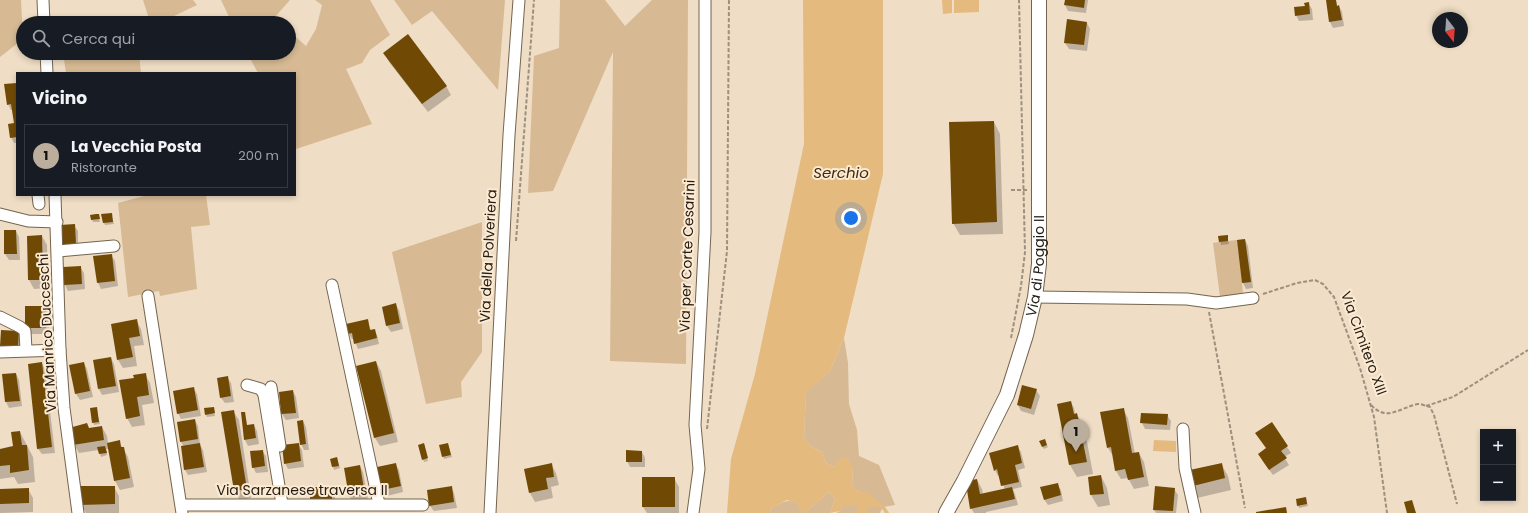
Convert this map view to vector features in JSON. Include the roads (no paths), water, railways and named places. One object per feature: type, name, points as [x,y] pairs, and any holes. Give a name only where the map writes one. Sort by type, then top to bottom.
[{"type":"main road","name":"Via di Poggio II","points":[[946,513],[1007,395],[1026,335],[1035,297],[1039,264],[1039,0]]},
{"type":"street","points":[[43,0],[44,16]]},
{"type":"street","name":"Via della Polveriera","points":[[490,513],[509,135],[519,0]]},
{"type":"street","name":"Via per Corte Cesarini","points":[[693,513],[698,469],[695,425],[705,232],[705,0]]},
{"type":"street","points":[[46,60],[47,72]]},
{"type":"street","name":"Via Manrico Ducceschi","points":[[55,196],[60,350],[64,408],[78,513]]},
{"type":"street","points":[[0,214],[28,221],[57,222]]},
{"type":"street","points":[[58,251],[114,246]]},
{"type":"street","points":[[332,285],[379,504]]},
{"type":"street","name":"Via Sarzanese traversa II","points":[[148,296],[182,509],[286,504],[423,505]]},
{"type":"street","points":[[1035,297],[1187,299],[1216,303],[1253,298]]},
{"type":"street","points":[[0,317],[25,331],[26,350]]},
{"type":"street","points":[[0,352],[60,350]]},
{"type":"street","points":[[247,385],[261,389],[264,395],[286,504]]},
{"type":"street","points":[[271,387],[286,504]]},
{"type":"street","points":[[1183,428],[1185,468],[1195,513]]},
{"type":"water","name":"Serchio","points":[[803,0],[883,0],[883,174],[844,338],[830,371],[806,392],[804,437],[810,446],[822,452],[826,463],[834,467],[838,460],[847,457],[853,467],[852,485],[857,491],[869,493],[883,507],[868,507],[868,513],[858,513],[858,505],[845,505],[840,511],[830,513],[835,499],[829,492],[808,510],[802,513],[797,503],[787,500],[771,508],[770,513],[727,513],[731,459],[755,374],[804,144]]},
{"type":"water","points":[[942,0],[952,0],[952,13],[943,14]]},
{"type":"water","points":[[954,0],[979,0],[979,12],[954,13]]},
{"type":"water","points":[[1154,440],[1176,441],[1176,452],[1153,451]]},
{"type":"waterway","points":[[879,505],[883,507],[887,513]]},
{"type":"place","name":"La Vecchia Posta","points":[[1076,452]]}]
